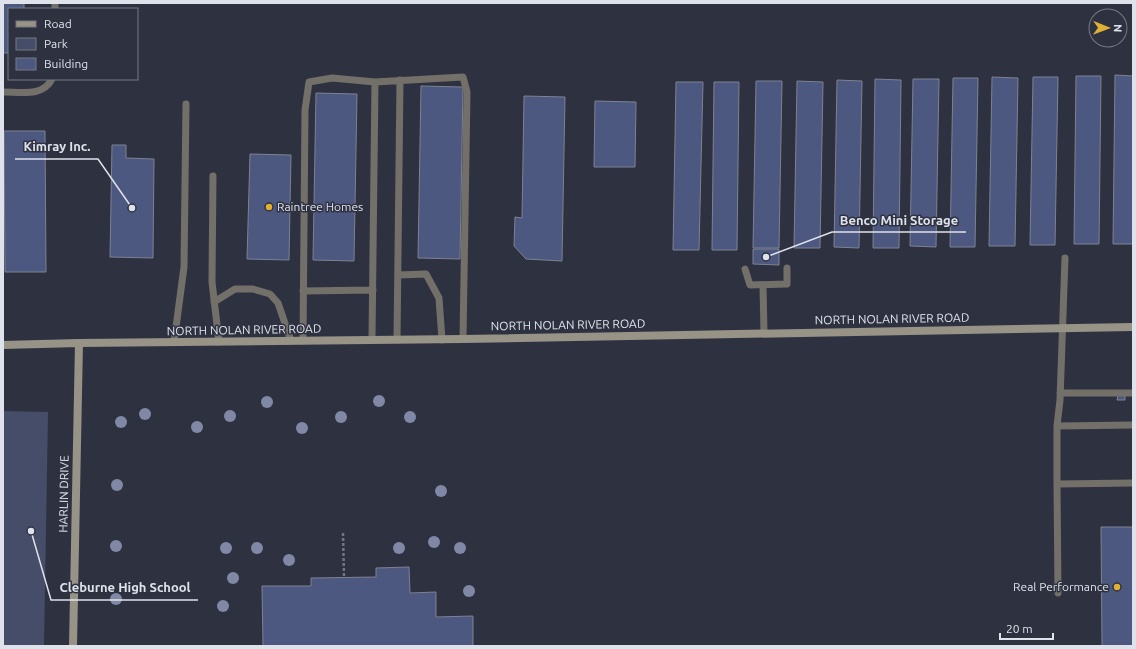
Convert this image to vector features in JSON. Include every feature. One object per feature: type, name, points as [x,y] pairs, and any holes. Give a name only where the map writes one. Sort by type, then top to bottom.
[{"type":"main road","name":"NORTH NOLAN RIVER ROAD","points":[[3,345],[442,340],[1133,327]]},
{"type":"main road","name":"HARLIN DRIVE","points":[[73,646],[79,343]]},
{"type":"lane","points":[[303,341],[305,110],[309,82],[332,78],[375,82],[463,77],[467,92],[463,339]]},
{"type":"lane","points":[[3,92],[38,92],[49,86],[52,80]]},
{"type":"lane","points":[[397,340],[400,80]]},
{"type":"lane","points":[[372,340],[375,82]]},
{"type":"lane","points":[[174,342],[184,267],[186,104]]},
{"type":"lane","points":[[213,176],[212,282],[218,342]]},
{"type":"lane","points":[[1058,593],[1057,426],[1060,393],[1064,261]]},
{"type":"lane","points":[[744,270],[750,285],[787,284],[788,268]]},
{"type":"lane","points":[[398,275],[426,274],[439,298],[442,340]]},
{"type":"lane","points":[[763,285],[764,333]]},
{"type":"lane","points":[[214,302],[235,289],[253,289],[270,294],[278,303],[291,341]]},
{"type":"lane","points":[[304,291],[372,290]]},
{"type":"lane","points":[[1060,393],[1133,393]]},
{"type":"lane","points":[[1057,426],[1133,425]]},
{"type":"lane","points":[[1057,484],[1133,483]]},
{"type":"path","points":[[343,533],[344,577]]},
{"type":"green space","points":[[3,411],[48,412],[44,646],[3,646]]},
{"type":"building","points":[[3,3],[24,3],[24,8],[8,8],[8,53],[3,53]]},
{"type":"building","points":[[1115,75],[1133,76],[1133,244],[1113,244]]},
{"type":"building","points":[[1076,76],[1101,76],[1099,244],[1074,244]]},
{"type":"building","points":[[992,77],[1018,78],[1015,246],[989,246]]},
{"type":"building","points":[[1033,77],[1058,77],[1055,245],[1030,245]]},
{"type":"building","points":[[953,78],[978,78],[975,247],[950,247]]},
{"type":"building","points":[[875,79],[901,80],[899,248],[873,248]]},
{"type":"building","points":[[913,79],[939,79],[936,247],[910,246]]},
{"type":"building","points":[[837,80],[862,81],[859,248],[834,247]]},
{"type":"building","points":[[756,81],[782,81],[779,248],[753,248]]},
{"type":"building","points":[[797,81],[823,82],[820,248],[794,248]]},
{"type":"building","points":[[676,82],[703,82],[699,250],[673,250]]},
{"type":"building","points":[[714,82],[739,82],[737,250],[712,250]]},
{"type":"building","points":[[421,86],[463,87],[460,259],[418,258]]},
{"type":"building","points":[[316,93],[357,94],[354,261],[313,260]]},
{"type":"building","points":[[524,96],[565,97],[562,261],[526,259],[514,246],[515,217],[522,218]]},
{"type":"building","points":[[595,101],[636,102],[635,167],[594,167]]},
{"type":"building","points":[[4,131],[45,131],[46,272],[5,272]]},
{"type":"building","points":[[112,145],[126,145],[126,158],[154,159],[153,258],[110,257]]},
{"type":"building","name":"Raintree Homes","points":[[250,154],[291,155],[289,260],[247,259]]},
{"type":"building","points":[[753,249],[779,249],[779,265],[753,264]]},
{"type":"building","points":[[1118,395],[1125,396],[1125,400],[1117,400]]},
{"type":"building","name":"Real Performance","points":[[1101,527],[1133,527],[1133,646],[1102,646]]},
{"type":"building","points":[[409,567],[410,593],[436,592],[436,617],[473,616],[473,646],[263,646],[262,586],[311,586],[311,578],[376,577],[376,568]]},
{"type":"place","name":"Raintree Homes","points":[[269,207]]},
{"type":"place","name":"Kimray Inc.","points":[[132,208]]},
{"type":"place","name":"Benco Mini Storage","points":[[766,257]]},
{"type":"place","name":"Cleburne High School","points":[[31,531]]},
{"type":"place","name":"Real Performance","points":[[1117,587]]}]
